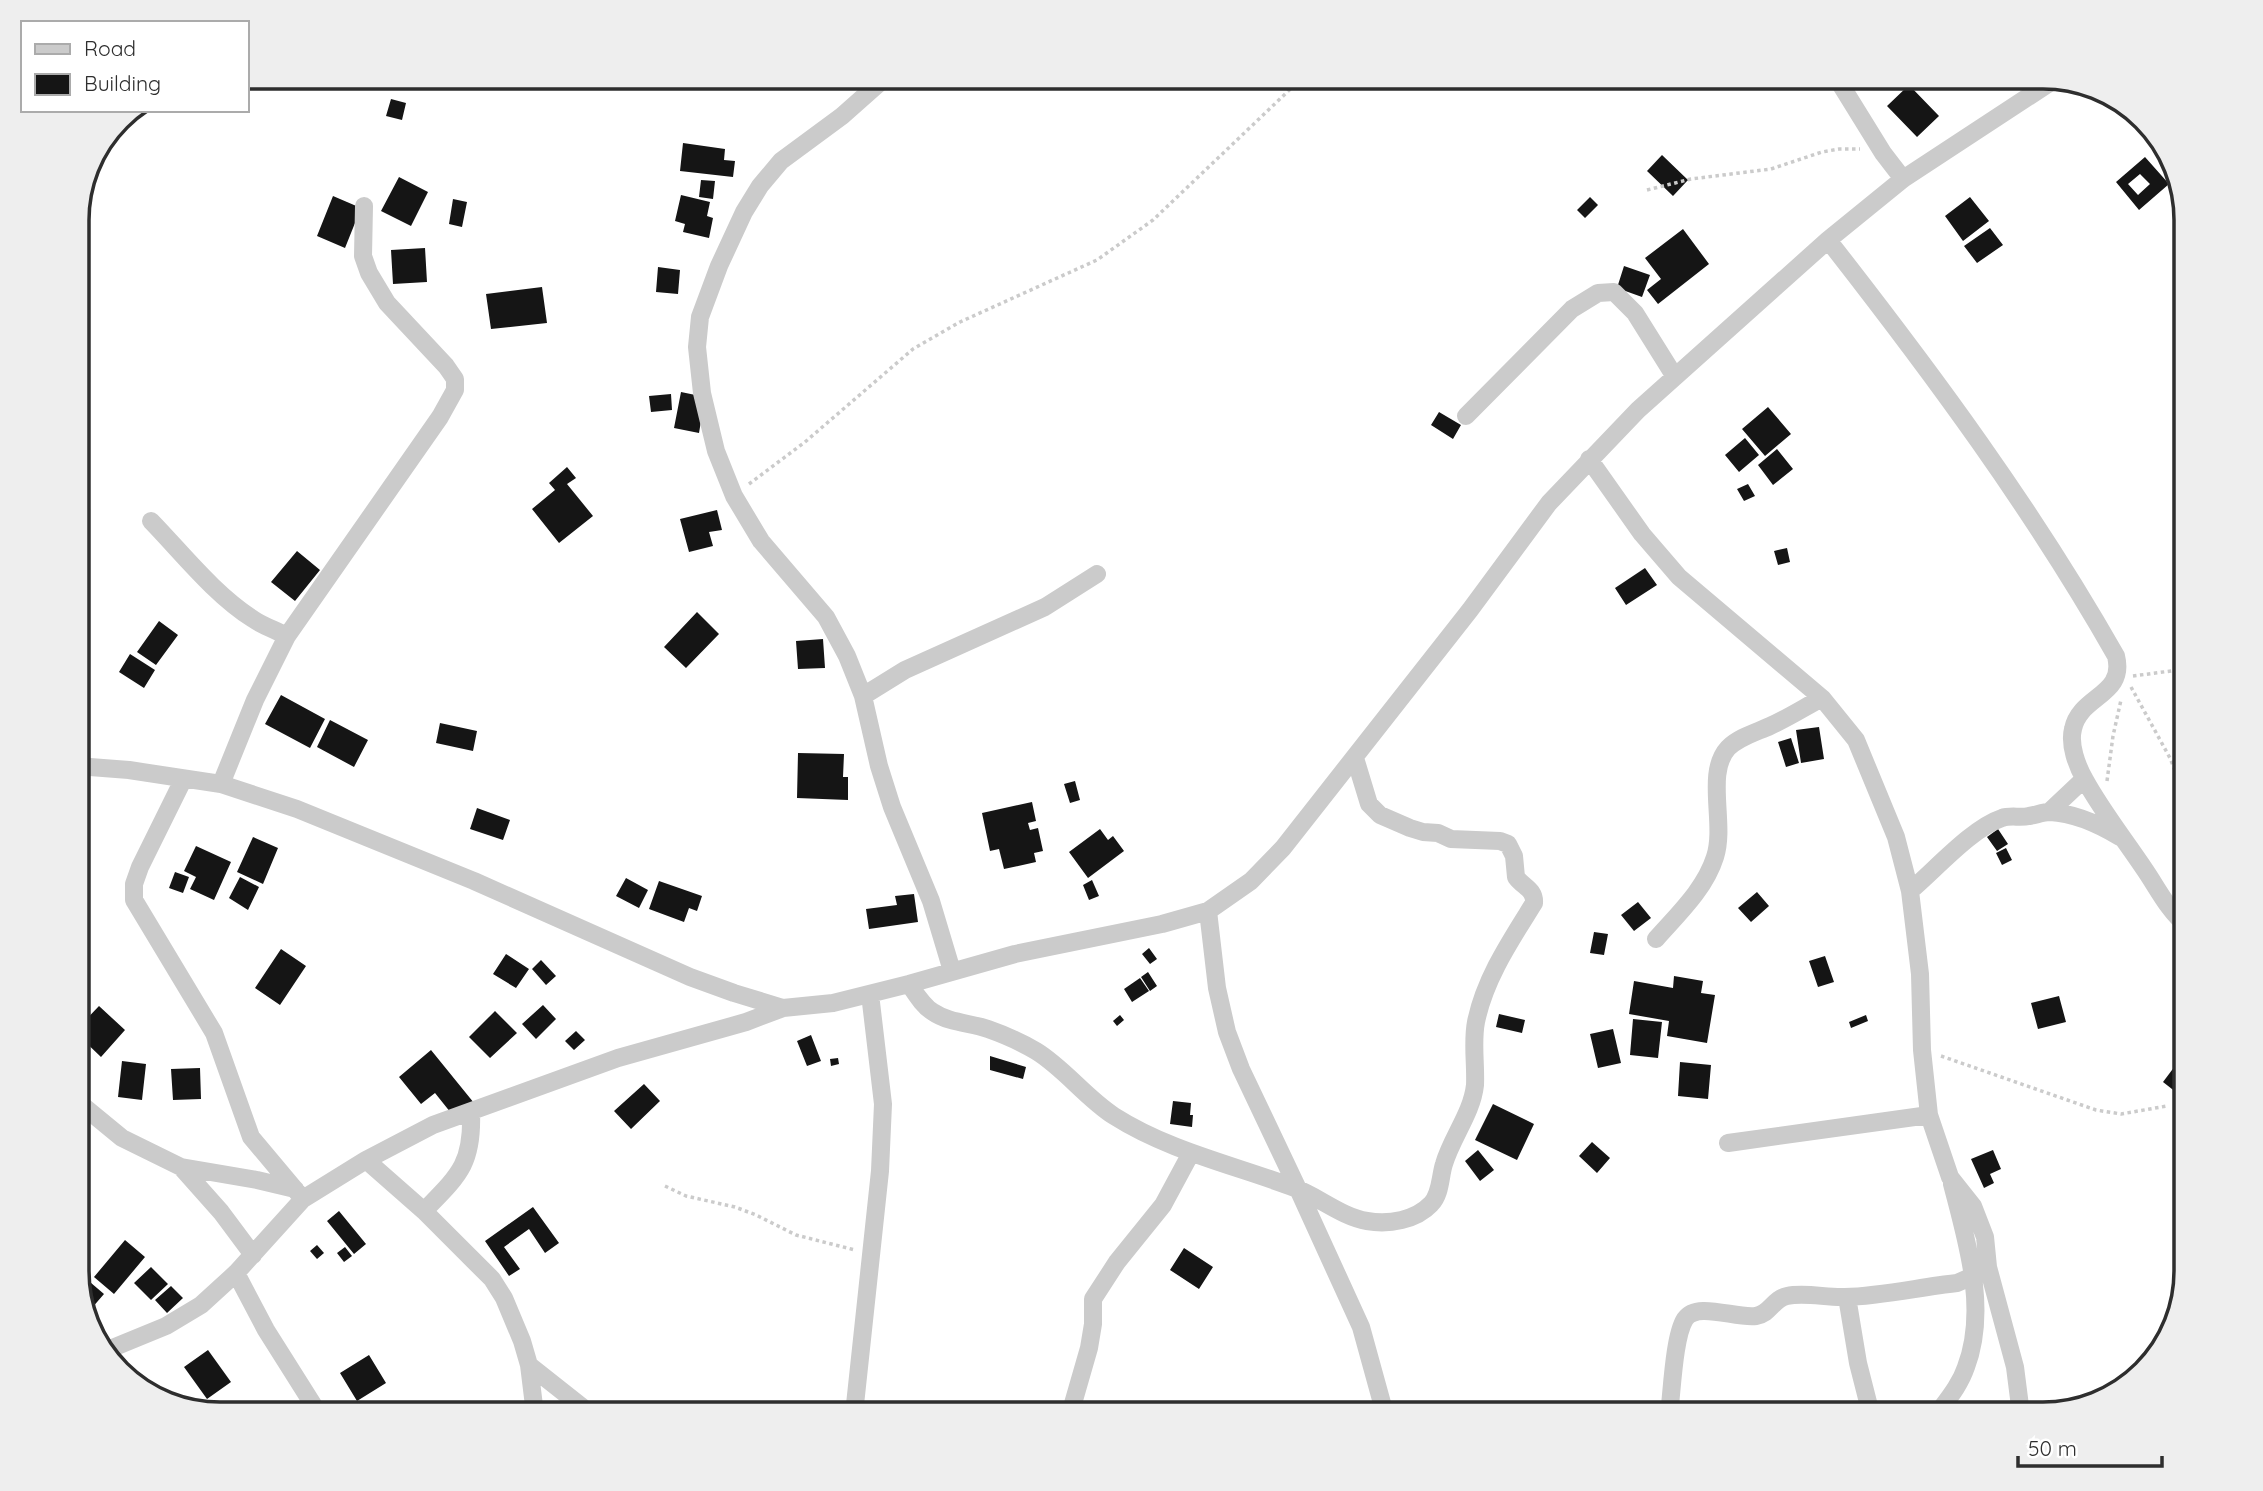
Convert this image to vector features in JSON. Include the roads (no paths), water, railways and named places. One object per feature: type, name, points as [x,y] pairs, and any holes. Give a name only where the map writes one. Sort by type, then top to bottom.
[{"type":"street","points":[[1844,89],[1903,179]]},
{"type":"street","points":[[114,1347],[166,1326],[201,1305],[253,1255],[299,1194],[433,1125],[618,1058],[746,1022],[783,1008],[833,1003],[1016,954],[1162,924],[1208,911],[1251,881],[1283,848],[1470,610],[1549,503],[1638,410],[1828,240],[1903,179],[2040,89]]},
{"type":"street","points":[[872,90],[842,117],[781,161],[767,178],[744,212],[719,266],[700,317],[697,347],[702,393],[716,451],[734,496],[761,541],[826,617],[847,656],[863,696],[879,766],[892,807],[931,901],[952,971]]},
{"type":"street","points":[[221,784],[255,700],[287,636],[456,390],[455,379],[446,366],[387,303],[369,273],[363,256],[364,206]]},
{"type":"street","points":[[1828,240],[1984,447],[2055,553],[2116,656],[2119,678],[2079,714],[2073,728],[2072,744],[2084,779],[2174,912]]},
{"type":"street","points":[[1466,416],[1572,309],[1598,293],[1614,292],[1635,313],[1675,377]]},
{"type":"street","points":[[1589,459],[1642,534],[1679,577],[1822,698],[1856,740],[1896,836],[1910,891],[1920,974],[1922,1050],[1929,1115],[1950,1177],[1973,1206],[1985,1237],[1973,1342],[1966,1368],[1946,1402]]},
{"type":"street","points":[[151,521],[238,608],[253,620],[287,636]]},
{"type":"street","points":[[863,696],[905,670],[1045,607],[1097,575]]},
{"type":"street","points":[[1656,939],[1706,879],[1716,856],[1720,837],[1717,772],[1721,758],[1735,742],[1822,698]]},
{"type":"street","points":[[909,984],[932,1012],[944,1018],[988,1029],[1040,1053],[1110,1114],[1135,1128],[1192,1153],[1298,1189],[1327,1205],[1366,1221],[1391,1222],[1422,1212],[1434,1201],[1444,1163],[1475,1087],[1476,1022],[1484,996],[1497,965],[1534,903],[1534,897],[1531,890],[1516,877],[1514,856],[1508,844],[1500,841],[1451,839],[1438,833],[1410,828],[1380,814],[1369,804],[1355,758]]},
{"type":"street","points":[[90,767],[221,784],[297,808],[563,919],[690,977],[783,1008]]},
{"type":"street","points":[[2049,812],[2084,779]]},
{"type":"street","points":[[183,780],[140,867],[134,884],[134,900],[214,1033],[251,1137],[299,1194]]},
{"type":"street","points":[[1910,891],[1968,838],[2004,817],[2027,817],[2049,812],[2094,823],[2123,839]]},
{"type":"street","points":[[1208,911],[1217,988],[1227,1032],[1271,1137],[1298,1189],[1361,1327],[1382,1402]]},
{"type":"street","points":[[854,1402],[880,1171],[883,1104],[870,994]]},
{"type":"street","points":[[90,1112],[122,1138],[181,1167],[257,1180],[299,1194]]},
{"type":"street","points":[[424,1211],[462,1169],[470,1152],[471,1112]]},
{"type":"street","points":[[1728,1143],[1929,1115]]},
{"type":"street","points":[[1073,1402],[1089,1348],[1093,1299],[1117,1262],[1163,1205],[1192,1153]]},
{"type":"street","points":[[366,1160],[424,1211],[492,1279],[504,1298],[522,1341],[529,1364],[534,1402]]},
{"type":"street","points":[[181,1167],[221,1212],[253,1255]]},
{"type":"street","points":[[1671,1402],[1679,1335],[1691,1313],[1700,1310],[1755,1317],[1762,1315],[1777,1300],[1788,1296],[1847,1297],[1957,1283],[1981,1272]]},
{"type":"street","points":[[1981,1272],[2015,1367],[2019,1402]]},
{"type":"street","points":[[236,1273],[266,1330],[311,1402]]},
{"type":"street","points":[[1847,1297],[1858,1363],[1868,1402]]},
{"type":"street","points":[[529,1364],[576,1402]]}]
